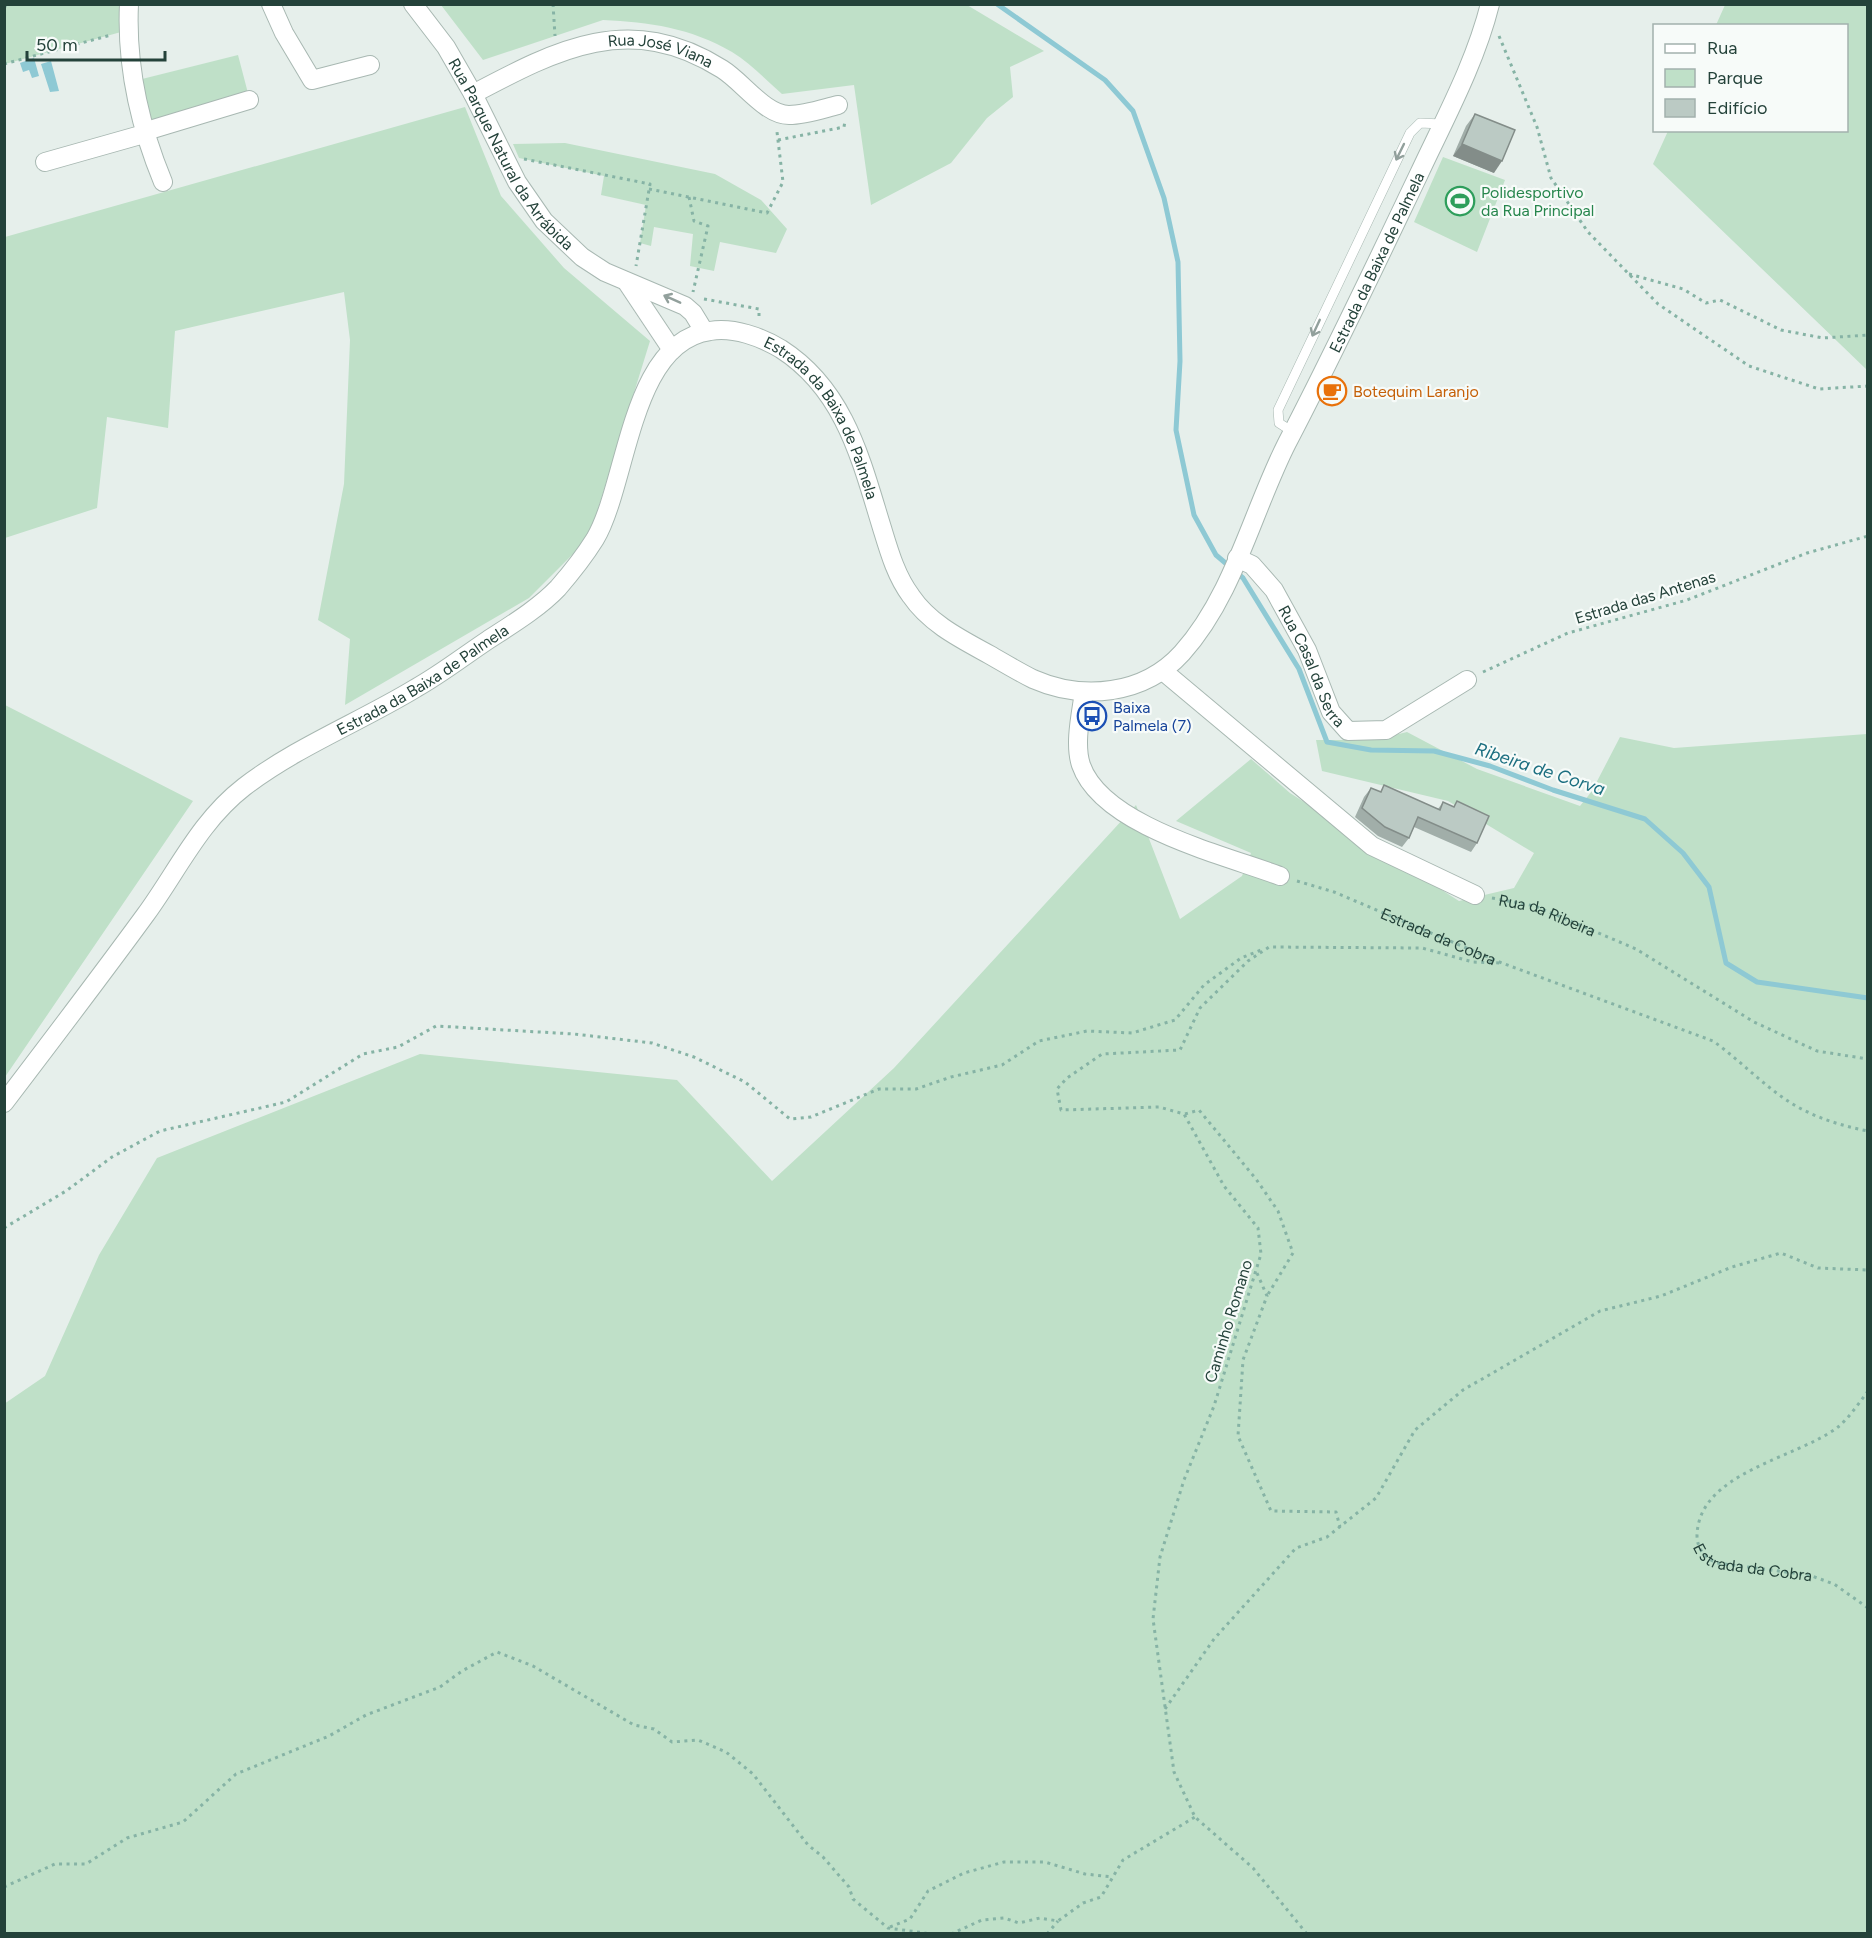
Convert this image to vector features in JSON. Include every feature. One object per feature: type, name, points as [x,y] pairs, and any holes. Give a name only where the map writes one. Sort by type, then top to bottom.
[{"type":"street","points":[[129,4],[128,32],[132,72],[144,133],[163,182]]},
{"type":"street","points":[[271,4],[284,33],[312,80],[370,65]]},
{"type":"street","name":"Rua Parque Natural da Arrábida","points":[[413,4],[446,47],[529,202],[582,256],[628,284],[690,303],[704,331]]},
{"type":"street","name":"Estrada da Baixa de Palmela","points":[[4,1103],[151,908],[201,828],[242,788],[306,747],[416,688],[554,592],[598,536],[650,383],[661,363],[672,350],[704,331],[729,330],[758,338],[793,357],[814,376],[846,422],[899,577],[913,600],[950,633],[1034,679],[1063,689],[1084,692],[1118,689],[1145,681],[1163,671],[1186,649],[1219,597],[1293,432],[1345,330],[1442,124],[1482,36],[1490,8]]},
{"type":"street","name":"Rua José Viana","points":[[473,94],[558,51],[590,43],[629,41],[669,46],[705,60],[738,81],[774,112]]},
{"type":"street","points":[[45,162],[249,100]]},
{"type":"street","points":[[774,112],[791,115],[838,105]]},
{"type":"street","name":"Rua Parque Natural da Arrábida","points":[[628,284],[672,350]]},
{"type":"street","name":"Rua Casal da Serra","points":[[1238,558],[1252,565],[1274,590],[1307,650],[1331,712],[1348,731],[1386,730],[1467,680]]},
{"type":"street","name":"Rua da Ribeira","points":[[1163,671],[1372,846],[1475,895]]},
{"type":"street","points":[[1084,692],[1079,743],[1081,765],[1102,796],[1117,810],[1143,825],[1280,876]]},
{"type":"lane","points":[[1293,432],[1279,423],[1278,410],[1336,285],[1410,133],[1419,123],[1442,124]]},
{"type":"path","points":[[553,4],[555,31]]},
{"type":"path","points":[[1490,8],[1537,127],[1551,178],[1588,232],[1658,304],[1749,366],[1820,389],[1868,386]]},
{"type":"path","points":[[4,64],[107,36]]},
{"type":"path","points":[[650,189],[767,213],[783,182],[774,112]]},
{"type":"path","points":[[524,168],[519,158],[650,184],[640,243]]},
{"type":"path","points":[[688,197],[694,221],[708,226],[690,303],[759,309],[758,338]]},
{"type":"path","points":[[1629,274],[1683,289],[1706,303],[1720,300],[1781,330],[1823,338],[1868,335]]},
{"type":"path","name":"Estrada das Antenas","points":[[1467,680],[1516,655],[1568,633],[1687,600],[1807,553],[1868,536]]},
{"type":"path","name":"Estrada da Cobra","points":[[1280,876],[1334,892],[1502,963],[1713,1041],[1737,1058],[1782,1098],[1842,1126],[1868,1131]]},
{"type":"path","name":"Rua da Ribeira","points":[[1475,895],[1535,906],[1636,949],[1754,1022],[1817,1051],[1868,1059]]},
{"type":"path","points":[[4,1228],[66,1191],[112,1157],[160,1131],[286,1102],[363,1054],[398,1047],[436,1026],[574,1034],[652,1043],[694,1057],[745,1082],[790,1119],[811,1117],[879,1089],[916,1089],[951,1077],[1002,1065],[1039,1041],[1087,1030],[1132,1033],[1175,1020],[1204,985],[1241,958],[1269,947],[1422,948],[1473,962],[1502,963]]},
{"type":"path","points":[[1269,947],[1248,961],[1200,1008],[1180,1050],[1102,1054],[1067,1078],[1057,1089],[1061,1110],[1159,1107],[1184,1114],[1198,1110],[1250,1171],[1278,1211],[1293,1253],[1267,1296],[1244,1360],[1238,1436],[1271,1511],[1336,1512],[1340,1527]]},
{"type":"path","name":"Caminho Romano","points":[[1184,1114],[1224,1186],[1258,1228],[1261,1254],[1214,1406],[1184,1480],[1160,1557],[1153,1619],[1174,1772],[1195,1817],[1253,1868],[1307,1934]]},
{"type":"path","points":[[1165,1709],[1214,1639],[1296,1548],[1327,1537],[1376,1498],[1415,1430],[1463,1390],[1600,1311],[1661,1296],[1732,1267],[1781,1253],[1818,1268],[1868,1270]]},
{"type":"path","points":[[1256,1271],[1267,1296]]},
{"type":"path","name":"Estrada da Cobra","points":[[1868,1391],[1838,1426],[1797,1451],[1729,1481],[1713,1496],[1701,1517],[1697,1542],[1707,1559],[1717,1563],[1809,1575],[1834,1584],[1868,1608]]},
{"type":"path","points":[[4,1887],[55,1864],[86,1864],[127,1838],[183,1822],[236,1774],[329,1736],[366,1715],[440,1687],[462,1671],[497,1652],[533,1666],[634,1725],[654,1729],[672,1742],[698,1740],[726,1752],[753,1774],[808,1845],[823,1857],[849,1887],[853,1899],[888,1928],[932,1934]]},
{"type":"path","points":[[1047,1934],[1058,1921],[1083,1903],[1101,1897],[1123,1860],[1195,1817]]},
{"type":"path","points":[[888,1928],[909,1918],[928,1891],[964,1873],[1004,1862],[1045,1862],[1085,1874],[1113,1877]]},
{"type":"path","points":[[951,1934],[982,1920],[1004,1918],[1019,1923],[1040,1918],[1058,1921]]},
{"type":"green space","points":[[5,5],[122,5],[121,32],[5,64]]},
{"type":"green space","points":[[441,5],[967,5],[1044,51],[1010,67],[1013,97],[987,118],[951,163],[871,205],[854,85],[782,94],[745,61],[717,44],[669,28],[620,21],[603,20],[483,60]]},
{"type":"green space","points":[[1725,5],[1867,5],[1867,370],[1653,164],[1668,132],[1848,132],[1848,24],[1716,24]]},
{"type":"green space","points":[[238,55],[249,97],[152,124],[142,79]]},
{"type":"green space","points":[[465,107],[501,196],[564,268],[650,341],[589,538],[529,598],[345,705],[350,639],[318,620],[344,484],[350,340],[344,292],[175,331],[168,428],[107,417],[97,508],[5,538],[5,237]]},
{"type":"green space","points":[[565,143],[715,174],[761,200],[787,229],[776,253],[720,242],[714,271],[690,266],[693,234],[654,227],[651,246],[640,243],[646,205],[601,195],[604,176],[519,158],[513,144]]},
{"type":"green space","name":"Polidesportivo da Rua Principal","points":[[1443,157],[1505,180],[1477,252],[1414,222]]},
{"type":"green space","points":[[5,705],[193,801],[5,1077]]},
{"type":"green space","points":[[1407,732],[1477,769],[1580,806],[1592,791],[1620,737],[1674,748],[1867,734],[1867,1933],[5,1933],[4,1404],[45,1376],[99,1255],[157,1158],[420,1054],[677,1080],[772,1181],[894,1068],[1136,805],[1180,919],[1242,876],[1251,853],[1176,821],[1251,759],[1290,793],[1459,901],[1514,888],[1534,853],[1448,801],[1322,771],[1316,740],[1374,740]]},
{"type":"water","points":[[34,58],[39,76],[32,78],[29,70],[23,72],[20,63]]},
{"type":"water","points":[[51,61],[59,91],[50,92],[41,64]]},
{"type":"building","points":[[1475,114],[1515,130],[1502,161],[1462,144]]},
{"type":"building","points":[[1384,785],[1440,810],[1443,802],[1454,807],[1457,801],[1489,816],[1477,843],[1418,817],[1409,838],[1385,827],[1362,808],[1371,788],[1381,792]]},
{"type":"waterway","name":"Ribeira de Corva","points":[[997,4],[1105,80],[1133,111],[1164,198],[1178,262],[1180,361],[1176,430],[1194,515],[1216,555],[1243,578],[1299,669],[1327,742],[1371,750],[1434,751],[1490,766],[1553,790],[1645,819],[1683,853],[1709,887],[1726,963],[1757,982],[1868,998]]},
{"type":"place","name":"Polidesportivo da Rua Principal","points":[[1460,201]]},
{"type":"place","name":"Botequim Laranjo","points":[[1332,391]]},
{"type":"place","name":"Baixa Palmela (7)","points":[[1092,716]]}]
